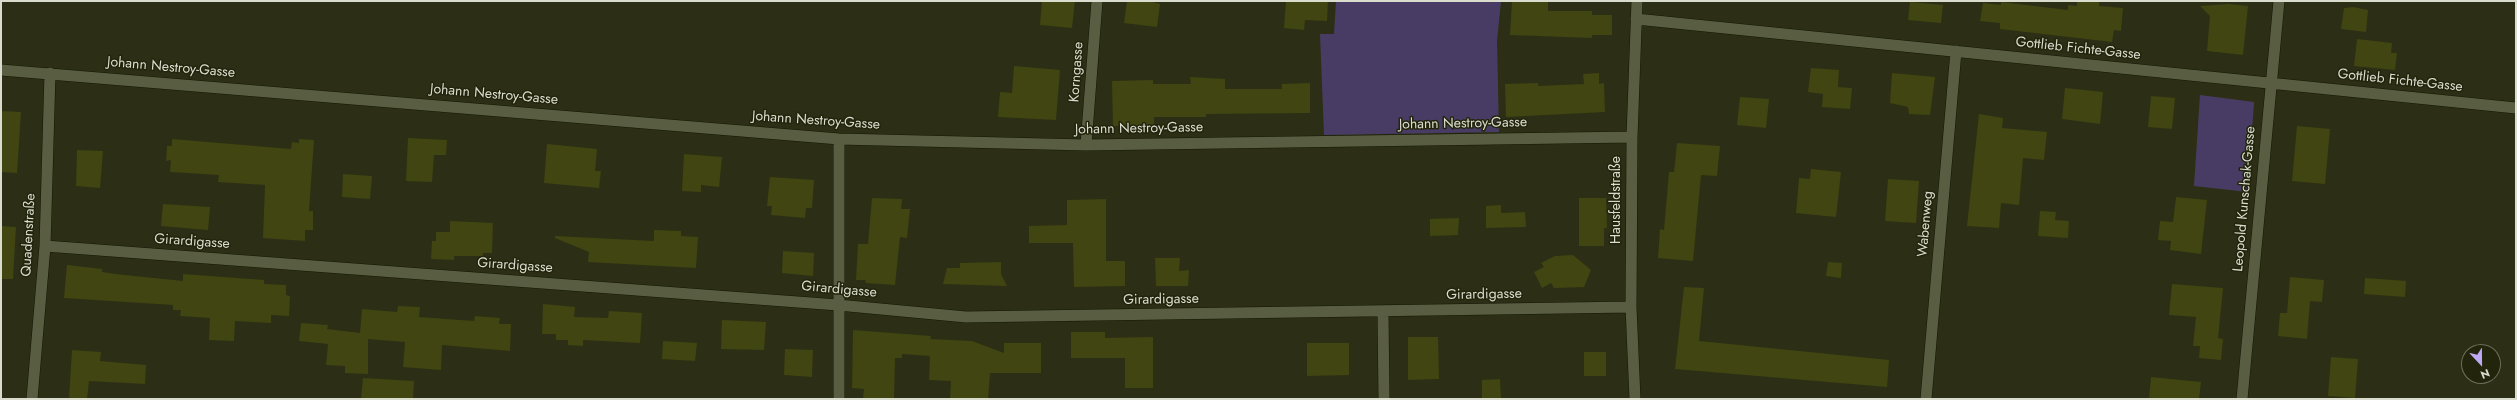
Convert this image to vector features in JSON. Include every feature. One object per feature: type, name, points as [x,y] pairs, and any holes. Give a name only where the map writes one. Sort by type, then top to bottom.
[{"type":"street","name":"Korngasse","points":[[1086,145],[1097,1]]},
{"type":"street","name":"Hausfeldstraße","points":[[1635,399],[1631,307],[1632,136],[1637,1]]},
{"type":"street","name":"Leopold Kunschak-Gasse","points":[[2242,399],[2279,1]]},
{"type":"street","name":"Gottlieb Fichte-Gasse","points":[[1636,19],[2516,108]]},
{"type":"street","name":"Wabenweg","points":[[1926,399],[1956,52]]},
{"type":"street","name":"Johann Nestroy-Gasse","points":[[1,70],[839,139],[1086,145],[1632,136]]},
{"type":"street","name":"Quadenstraße","points":[[32,399],[45,246],[50,73]]},
{"type":"street","points":[[839,139],[839,399]]},
{"type":"street","name":"Girardigasse","points":[[45,246],[838,305],[966,317],[1383,312],[1631,307]]},
{"type":"street","points":[[1383,312],[1384,399]]},
{"type":"shaded area","points":[[1336,1],[1501,1],[1497,41],[1499,132],[1324,135],[1320,34],[1334,34]]},
{"type":"shaded area","points":[[2200,95],[2254,102],[2248,192],[2194,186]]},
{"type":"building","points":[[1042,1],[1075,1],[1072,28],[1040,25]]},
{"type":"building","points":[[1127,1],[1149,1],[1160,4],[1157,27],[1124,23]]},
{"type":"building","points":[[1286,1],[1328,1],[1327,21],[1305,20],[1304,30],[1284,28]]},
{"type":"building","points":[[1512,1],[1548,1],[1548,11],[1592,11],[1592,15],[1612,15],[1612,35],[1592,35],[1592,38],[1510,35]]},
{"type":"building","points":[[2077,1],[2099,1],[2099,6],[2123,8],[2121,31],[2114,30],[2112,42],[2000,29],[2000,23],[1980,21],[1983,3],[2001,5],[2001,2],[2068,10],[2068,5],[2077,6]]},
{"type":"building","points":[[1910,2],[1943,5],[1941,23],[1908,20]]},
{"type":"building","points":[[2229,4],[2248,6],[2243,55],[2207,51],[2210,16],[2200,6]]},
{"type":"building","points":[[2353,7],[2368,10],[2366,32],[2341,29],[2344,8]]},
{"type":"building","points":[[2357,39],[2392,43],[2391,53],[2397,53],[2395,70],[2354,66]]},
{"type":"building","points":[[1014,66],[1060,70],[1056,120],[998,117],[1000,92],[1012,93]]},
{"type":"building","points":[[1811,68],[1839,70],[1838,87],[1852,88],[1850,109],[1822,107],[1823,94],[1808,92]]},
{"type":"building","points":[[1599,73],[1599,84],[1604,83],[1605,112],[1506,117],[1505,84],[1538,83],[1538,86],[1584,84],[1583,74]]},
{"type":"building","points":[[1892,73],[1935,77],[1930,115],[1909,114],[1908,107],[1890,103]]},
{"type":"building","points":[[1190,77],[1225,79],[1225,89],[1282,89],[1282,84],[1310,83],[1310,113],[1206,114],[1206,117],[1154,117],[1154,126],[1113,126],[1112,81],[1153,80],[1153,84],[1191,84]]},
{"type":"building","points":[[2065,88],[2103,92],[2100,124],[2062,119]]},
{"type":"building","points":[[2151,96],[2175,98],[2172,129],[2148,127]]},
{"type":"building","points":[[1740,97],[1769,99],[1766,128],[1737,125]]},
{"type":"building","points":[[1,111],[21,112],[17,173],[1,172]]},
{"type":"building","points":[[1979,114],[2003,118],[2002,128],[2047,132],[2044,160],[2023,158],[2019,205],[2001,203],[1999,228],[1967,226]]},
{"type":"building","points":[[2297,126],[2330,129],[2325,184],[2292,181]]},
{"type":"building","points":[[408,138],[447,140],[446,155],[434,155],[432,182],[406,181]]},
{"type":"building","points":[[172,139],[291,149],[292,142],[299,143],[299,139],[314,140],[309,211],[313,211],[313,230],[305,230],[305,241],[263,238],[265,185],[218,182],[219,175],[170,172],[171,160],[166,161],[167,146],[172,146]]},
{"type":"building","points":[[1677,143],[1720,146],[1717,176],[1701,175],[1693,261],[1658,258],[1660,229],[1664,230],[1669,172],[1674,172]]},
{"type":"building","points":[[547,144],[597,149],[595,171],[601,171],[599,188],[544,183]]},
{"type":"building","points":[[77,150],[103,151],[100,188],[76,186]]},
{"type":"building","points":[[684,154],[722,157],[719,187],[701,185],[701,192],[682,191]]},
{"type":"building","points":[[1811,169],[1841,172],[1836,217],[1796,213],[1799,178],[1810,179]]},
{"type":"building","points":[[343,174],[372,176],[370,199],[342,197]]},
{"type":"building","points":[[770,177],[814,180],[812,208],[806,208],[805,218],[771,215],[772,206],[767,206]]},
{"type":"building","points":[[1888,179],[1919,181],[1916,223],[1885,221]]},
{"type":"building","points":[[2176,197],[2207,200],[2201,254],[2170,250],[2171,241],[2158,240],[2160,221],[2173,222]]},
{"type":"building","points":[[872,198],[902,199],[901,209],[910,209],[907,238],[900,237],[895,285],[866,283],[865,280],[856,280],[858,244],[868,244]]},
{"type":"building","points":[[1579,198],[1606,198],[1607,228],[1604,228],[1604,246],[1579,246]]},
{"type":"building","points":[[1106,199],[1106,261],[1125,261],[1125,286],[1074,287],[1073,243],[1029,243],[1029,226],[1067,225],[1067,200]]},
{"type":"building","points":[[163,204],[210,207],[208,230],[161,226]]},
{"type":"building","points":[[1501,205],[1501,213],[1525,212],[1526,227],[1486,228],[1486,206]]},
{"type":"building","points":[[2040,211],[2056,212],[2055,220],[2069,221],[2068,238],[2038,236]]},
{"type":"building","points":[[1459,218],[1458,235],[1430,236],[1430,219]]},
{"type":"building","points":[[450,221],[493,223],[492,253],[483,253],[483,256],[454,256],[454,260],[431,259],[432,241],[436,241],[436,232],[450,232]]},
{"type":"building","points":[[1,226],[16,227],[13,279],[1,279]]},
{"type":"building","points":[[654,230],[681,231],[681,236],[698,237],[696,268],[588,262],[589,252],[555,238],[555,236],[654,241]]},
{"type":"building","points":[[783,251],[814,253],[813,276],[782,273]]},
{"type":"building","points":[[1573,255],[1591,270],[1584,287],[1554,288],[1551,283],[1542,288],[1534,272],[1544,267],[1541,263],[1555,256]]},
{"type":"building","points":[[1155,258],[1180,258],[1179,271],[1189,270],[1188,286],[1156,286]]},
{"type":"building","points":[[1001,262],[1001,274],[1007,286],[943,284],[947,268],[960,268],[960,263]]},
{"type":"building","points":[[1828,262],[1842,263],[1841,278],[1826,276]]},
{"type":"building","points":[[67,265],[102,269],[102,272],[115,274],[183,281],[183,274],[264,280],[264,284],[286,285],[286,295],[290,296],[289,316],[271,315],[271,323],[235,321],[234,341],[209,340],[210,318],[180,316],[181,310],[173,310],[173,305],[64,298]]},
{"type":"building","points":[[2290,277],[2324,280],[2322,302],[2310,301],[2307,339],[2278,336],[2280,313],[2287,313]]},
{"type":"building","points":[[2365,278],[2406,281],[2405,297],[2364,294]]},
{"type":"building","points":[[2172,284],[2223,288],[2218,338],[2223,339],[2221,360],[2199,358],[2200,346],[2193,346],[2196,317],[2169,315]]},
{"type":"building","points":[[1684,287],[1704,288],[1699,341],[1889,360],[1887,387],[1675,369]]},
{"type":"building","points":[[543,304],[575,307],[574,317],[608,318],[609,311],[642,313],[640,343],[583,340],[583,346],[568,345],[568,340],[556,340],[556,334],[542,334]]},
{"type":"building","points":[[398,306],[420,307],[419,317],[474,321],[475,316],[500,318],[499,324],[511,324],[510,351],[442,345],[441,370],[403,367],[405,342],[368,339],[368,374],[345,373],[345,366],[326,365],[328,344],[299,341],[301,323],[328,325],[327,329],[360,333],[362,309],[397,312]]},
{"type":"building","points":[[722,320],[766,322],[764,350],[721,349]]},
{"type":"building","points":[[853,330],[931,336],[930,339],[972,341],[1004,353],[1004,343],[1041,343],[1041,373],[990,373],[988,399],[950,399],[951,381],[929,380],[930,356],[902,354],[902,358],[895,358],[894,399],[863,399],[864,389],[852,388]]},
{"type":"building","points":[[1071,332],[1105,332],[1105,338],[1153,337],[1153,388],[1125,388],[1125,358],[1071,358]]},
{"type":"building","points":[[1408,337],[1438,337],[1439,379],[1408,380]]},
{"type":"building","points":[[663,341],[697,343],[695,361],[662,359]]},
{"type":"building","points":[[1307,343],[1349,343],[1349,375],[1307,376]]},
{"type":"building","points":[[785,349],[813,350],[812,377],[784,375]]},
{"type":"building","points":[[72,350],[101,352],[100,361],[146,365],[145,384],[89,381],[87,399],[69,399]]},
{"type":"building","points":[[1584,352],[1606,352],[1606,376],[1584,376]]},
{"type":"building","points":[[2331,357],[2358,359],[2355,398],[2328,396]]},
{"type":"building","points":[[2151,377],[2201,382],[2199,399],[2149,399]]},
{"type":"building","points":[[363,378],[414,381],[413,399],[361,399]]},
{"type":"building","points":[[1500,379],[1501,399],[1482,399],[1482,380]]}]
